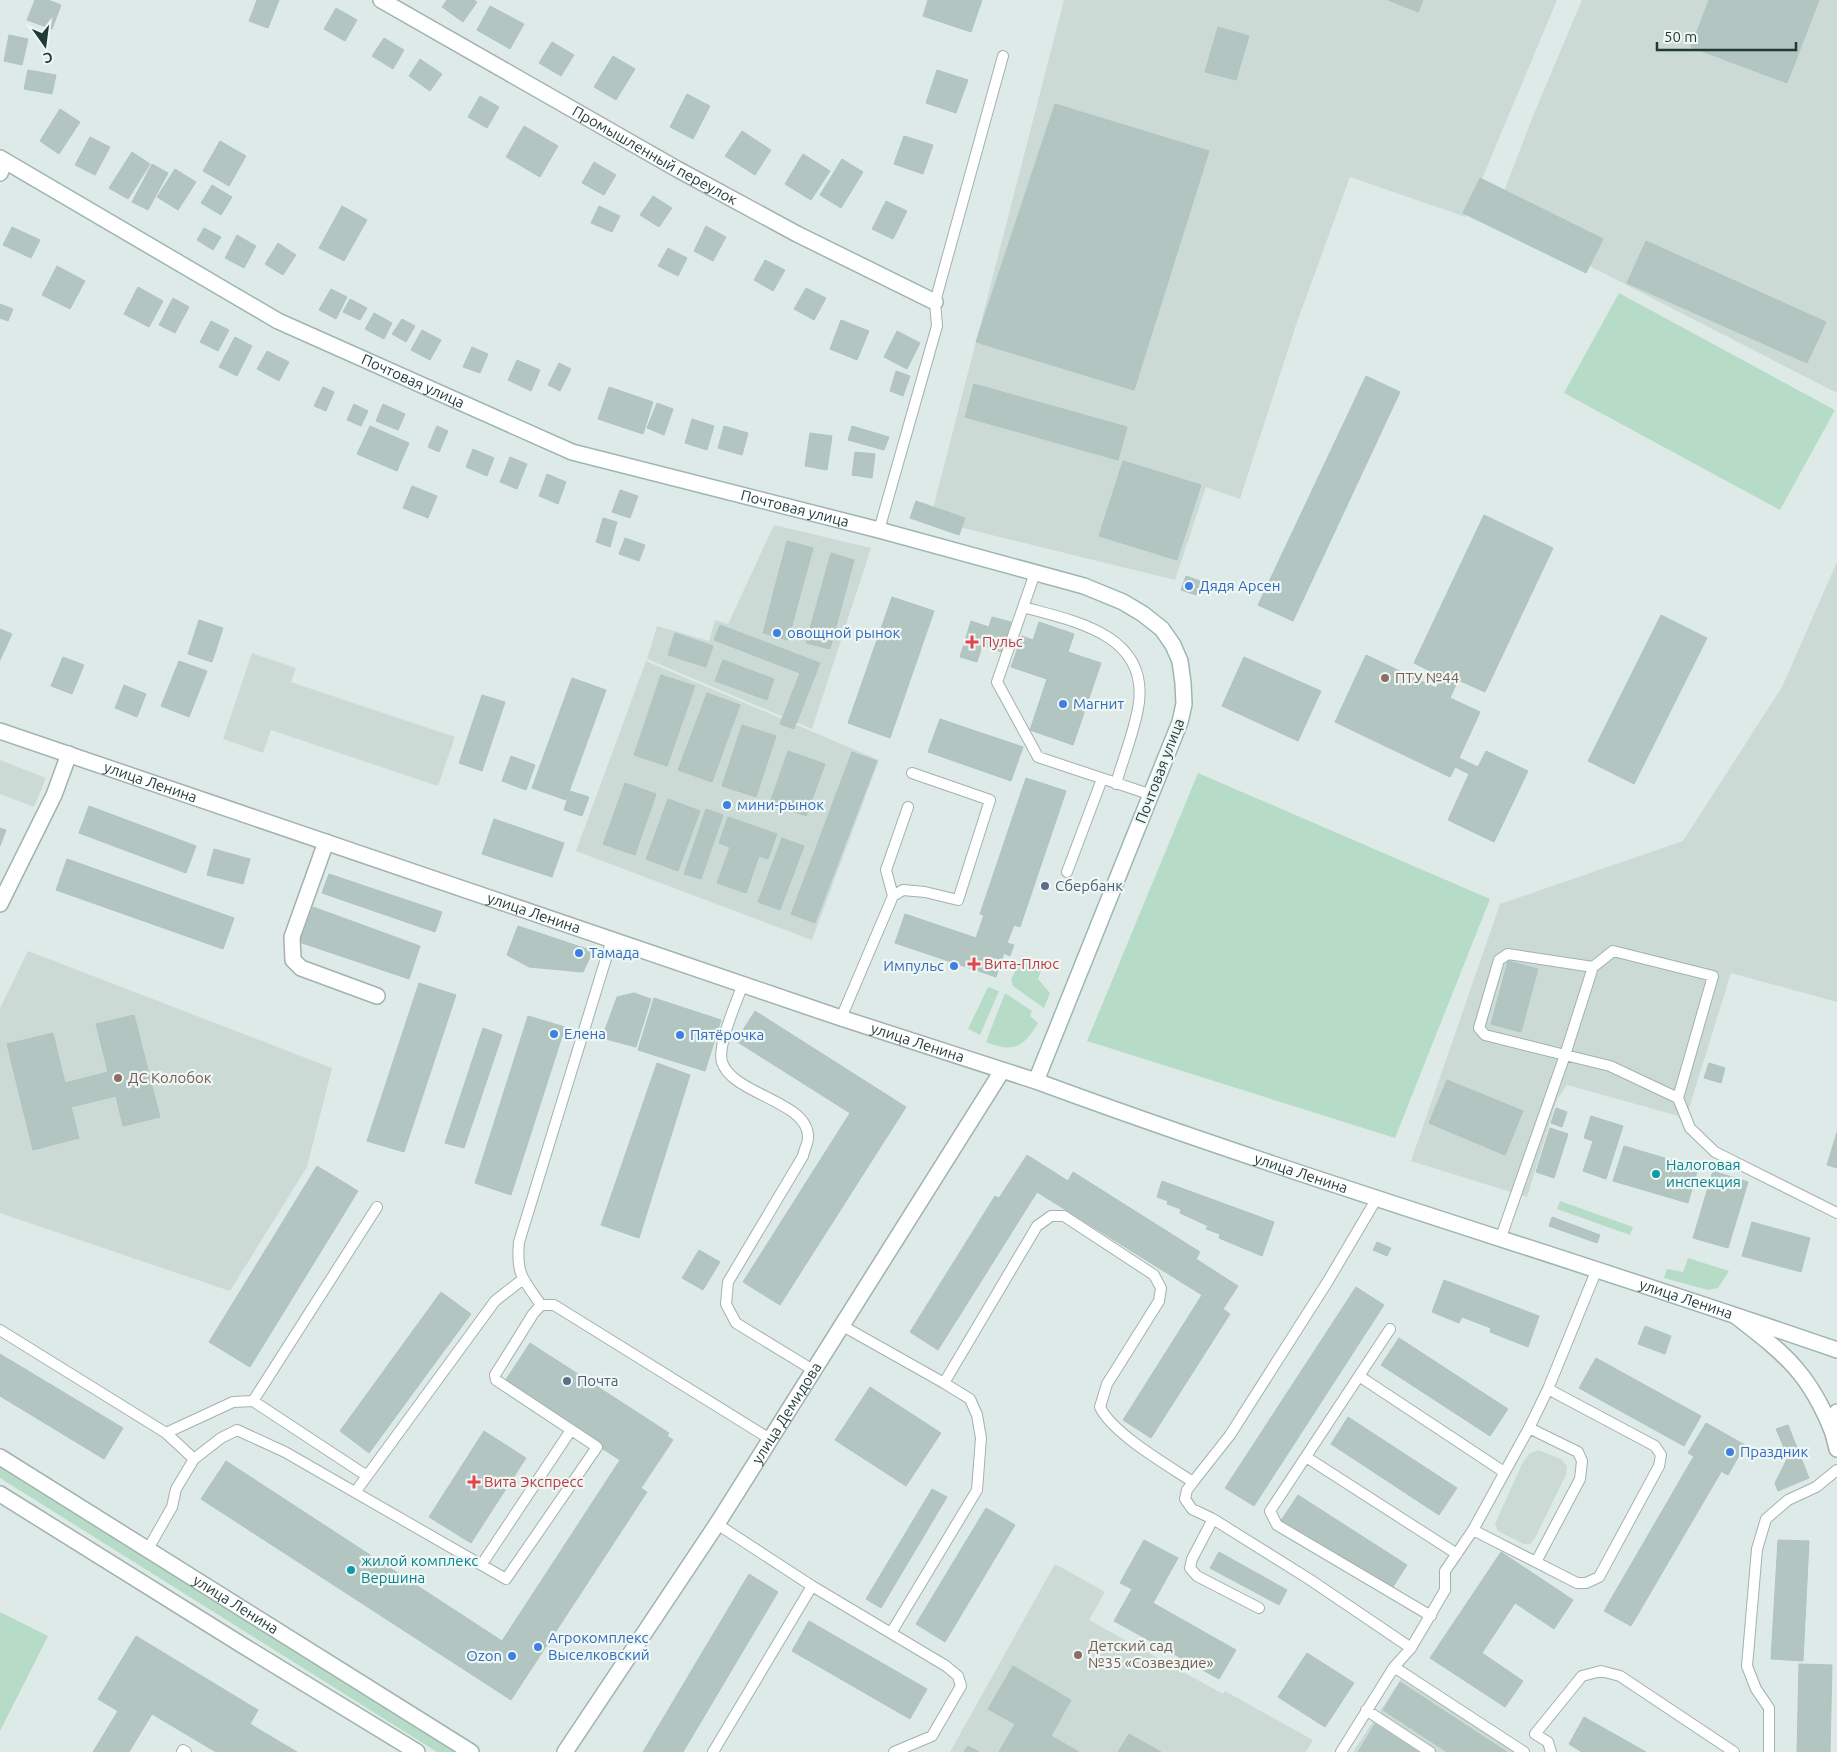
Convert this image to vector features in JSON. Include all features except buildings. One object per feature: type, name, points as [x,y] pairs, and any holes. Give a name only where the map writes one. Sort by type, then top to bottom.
[{"type":"street","name":"Промышленный переулок","points":[[381,0],[677,169],[798,234],[935,302]]},
{"type":"street","name":"Почтовая улица","points":[[2,164],[278,321],[572,452],[879,530],[1084,586],[1123,602],[1143,614],[1162,629],[1173,645],[1180,661],[1184,704],[1180,722],[1036,1082]]},
{"type":"street","name":"улица Ленина","points":[[0,731],[842,1018],[1036,1082],[1184,1134],[1597,1269],[1837,1350]]},
{"type":"street","points":[[0,904],[54,795],[70,754]]},
{"type":"street","points":[[326,842],[292,937],[293,960],[301,968],[377,996]]},
{"type":"street","name":"улица Демидова","points":[[565,1752],[717,1524],[1002,1071]]},
{"type":"street","points":[[1734,1315],[1778,1348],[1801,1372],[1822,1403],[1837,1449]]},
{"type":"street","points":[[1833,1433],[1837,1412]]},
{"type":"street","name":"улица Ленина","points":[[0,1457],[471,1752]]},
{"type":"street","points":[[0,1494],[242,1646],[417,1752]]},
{"type":"lane","points":[[879,530],[937,326],[935,302],[1003,56]]},
{"type":"lane","points":[[1035,573],[997,682],[1038,757],[1152,795]]},
{"type":"lane","points":[[1023,607],[1098,629],[1132,658],[1139,678],[1139,703],[1116,784]]},
{"type":"lane","points":[[842,1018],[893,896],[903,890],[925,892],[958,900],[990,800],[912,773]]},
{"type":"lane","points":[[1068,872],[1102,779]]},
{"type":"lane","points":[[893,896],[886,870],[908,807]]},
{"type":"lane","points":[[541,1305],[523,1279],[517,1264],[519,1242],[612,939]]},
{"type":"lane","points":[[1501,1238],[1565,1055],[1593,967],[1613,951],[1713,976],[1678,1098],[1690,1128],[1715,1152],[1837,1213]]},
{"type":"lane","points":[[1593,967],[1508,954],[1499,960],[1479,1028],[1484,1035],[1610,1066],[1678,1098]]},
{"type":"lane","points":[[742,984],[722,1044],[722,1061],[731,1076],[801,1118],[808,1136],[803,1156],[728,1282],[726,1304],[736,1323],[813,1370]]},
{"type":"lane","points":[[1377,1198],[1230,1436],[1187,1490],[1185,1499],[1192,1509],[1213,1519],[1309,1579],[1412,1648]]},
{"type":"lane","points":[[252,1401],[377,1206]]},
{"type":"lane","points":[[944,1383],[1037,1226],[1051,1216],[1064,1216],[1154,1276],[1161,1288],[1159,1301],[1107,1384],[1100,1407],[1105,1418],[1149,1453],[1193,1482]]},
{"type":"lane","points":[[1341,1752],[1394,1667],[1412,1648],[1445,1590],[1445,1571],[1473,1530],[1529,1428],[1548,1389],[1597,1269]]},
{"type":"lane","points":[[356,1491],[495,1302],[523,1279]]},
{"type":"lane","points":[[148,1549],[172,1507],[176,1489],[194,1459],[221,1438],[237,1430],[285,1452],[356,1491],[506,1579],[597,1447],[496,1380],[495,1375],[533,1314],[541,1305],[554,1305],[770,1439]]},
{"type":"lane","points":[[841,1325],[970,1399],[977,1415],[981,1438],[977,1490],[891,1633]]},
{"type":"lane","points":[[1390,1329],[1270,1512],[1277,1525],[1431,1616]]},
{"type":"lane","points":[[0,1330],[166,1433],[194,1459]]},
{"type":"lane","points":[[1359,1376],[1504,1472]]},
{"type":"lane","points":[[1473,1530],[1577,1583],[1586,1583],[1599,1577],[1659,1466],[1661,1456],[1655,1446],[1548,1389]]},
{"type":"lane","points":[[166,1433],[232,1402],[252,1401],[367,1476]]},
{"type":"lane","points":[[1529,1428],[1578,1452],[1582,1461],[1580,1479],[1536,1562]]},
{"type":"lane","points":[[482,1564],[571,1430]]},
{"type":"lane","points":[[1306,1457],[1457,1554]]},
{"type":"lane","points":[[1770,1752],[1769,1708],[1756,1689],[1747,1666],[1757,1549],[1766,1519],[1788,1500],[1816,1487],[1837,1470]]},
{"type":"lane","points":[[1213,1519],[1192,1559],[1190,1568],[1197,1576],[1259,1608]]},
{"type":"lane","points":[[717,1524],[812,1586],[946,1666],[958,1676],[961,1686],[932,1736],[894,1752]]},
{"type":"lane","points":[[713,1752],[812,1586]]},
{"type":"lane","points":[[1394,1667],[1524,1752]]},
{"type":"lane","points":[[1551,1752],[1548,1742],[1535,1734],[1582,1676],[1601,1671],[1620,1676],[1734,1752]]},
{"type":"lane","points":[[1366,1710],[1430,1752]]},
{"type":"lane","points":[[182,1752],[183,1750],[186,1752]]},
{"type":"shaded area","points":[[1064,0],[1557,0],[1466,217],[1350,177],[1296,325],[1240,499],[1206,487],[1175,580],[930,520]]},
{"type":"shaded area","points":[[1582,0],[1837,0],[1837,393],[1494,217],[1533,116]]},
{"type":"shaded area","name":"овощной рынок","points":[[774,525],[871,548],[812,729],[647,659],[657,626],[709,641],[715,620],[728,624]]},
{"type":"shaded area","points":[[1837,562],[1837,1002],[1731,973],[1686,1118],[1567,1085],[1557,1099],[1527,1197],[1411,1161],[1500,904],[1683,841],[1782,687]]},
{"type":"shaded area","points":[[252,653],[296,668],[291,682],[455,737],[438,786],[271,730],[263,753],[223,739]]},
{"type":"shaded area","name":"мини-рынок","points":[[646,661],[879,760],[812,940],[576,851]]},
{"type":"shaded area","points":[[0,760],[46,778],[34,807],[0,794]]},
{"type":"shaded area","points":[[28,951],[332,1068],[307,1167],[230,1291],[0,1213],[0,1008]]},
{"type":"shaded area","points":[[1538,1450],[1561,1459],[1567,1466],[1566,1475],[1535,1538],[1530,1544],[1524,1544],[1498,1531],[1495,1524],[1522,1464],[1529,1454]]},
{"type":"shaded area","name":"Детский сад №35 «Созвездие»","points":[[1055,1564],[1105,1592],[1089,1620],[1223,1694],[1225,1691],[1313,1740],[1306,1752],[950,1752]]},
{"type":"shaded area","points":[[1401,1679],[1515,1752],[1353,1752]]},
{"type":"green space","points":[[1619,293],[1835,410],[1780,510],[1564,393]]},
{"type":"green space","points":[[1198,773],[1490,899],[1395,1138],[1087,1041]]},
{"type":"green space","points":[[1022,956],[1043,966],[1038,979],[1050,993],[1044,1008],[1013,986],[1011,980]]},
{"type":"green space","points":[[988,987],[999,991],[980,1035],[968,1029]]},
{"type":"green space","points":[[1005,993],[1032,1011],[1030,1016],[1038,1023],[1022,1043],[1010,1047],[986,1042]]},
{"type":"green space","points":[[1560,1201],[1633,1227],[1630,1235],[1557,1209]]},
{"type":"green space","points":[[1688,1258],[1729,1271],[1718,1288],[1708,1290],[1664,1278],[1667,1269],[1683,1272]]},
{"type":"green space","points":[[0,1467],[455,1752],[437,1752],[0,1478]]},
{"type":"green space","points":[[0,1612],[48,1636],[0,1731]]},
{"type":"place","name":"Дядя Арсен","points":[[1189,586]]},
{"type":"place","name":"овощной рынок","points":[[777,633]]},
{"type":"place","name":"Пульс","points":[[972,642]]},
{"type":"place","name":"ПТУ №44","points":[[1385,678]]},
{"type":"place","name":"Магнит","points":[[1063,704]]},
{"type":"place","name":"мини-рынок","points":[[727,805]]},
{"type":"place","name":"Сбербанк","points":[[1045,886]]},
{"type":"place","name":"Тамада","points":[[579,953]]},
{"type":"place","name":"Вита-Плюс","points":[[974,964]]},
{"type":"place","name":"Импульс","points":[[954,966]]},
{"type":"place","name":"Елена","points":[[554,1034]]},
{"type":"place","name":"Пятёрочка","points":[[680,1035]]},
{"type":"place","name":"ДС Колобок","points":[[118,1078]]},
{"type":"place","name":"Налоговая инспекция","points":[[1656,1174]]},
{"type":"place","name":"Почта","points":[[567,1381]]},
{"type":"place","name":"Праздник","points":[[1730,1452]]},
{"type":"place","name":"Вита Экспресс","points":[[474,1482]]},
{"type":"place","name":"жилой комплекс Вершина","points":[[351,1570]]},
{"type":"place","name":"Агрокомплекс Выселковский","points":[[538,1647]]},
{"type":"place","name":"Детский сад №35 «Созвездие»","points":[[1078,1655]]},
{"type":"place","name":"Ozon","points":[[512,1656]]}]
